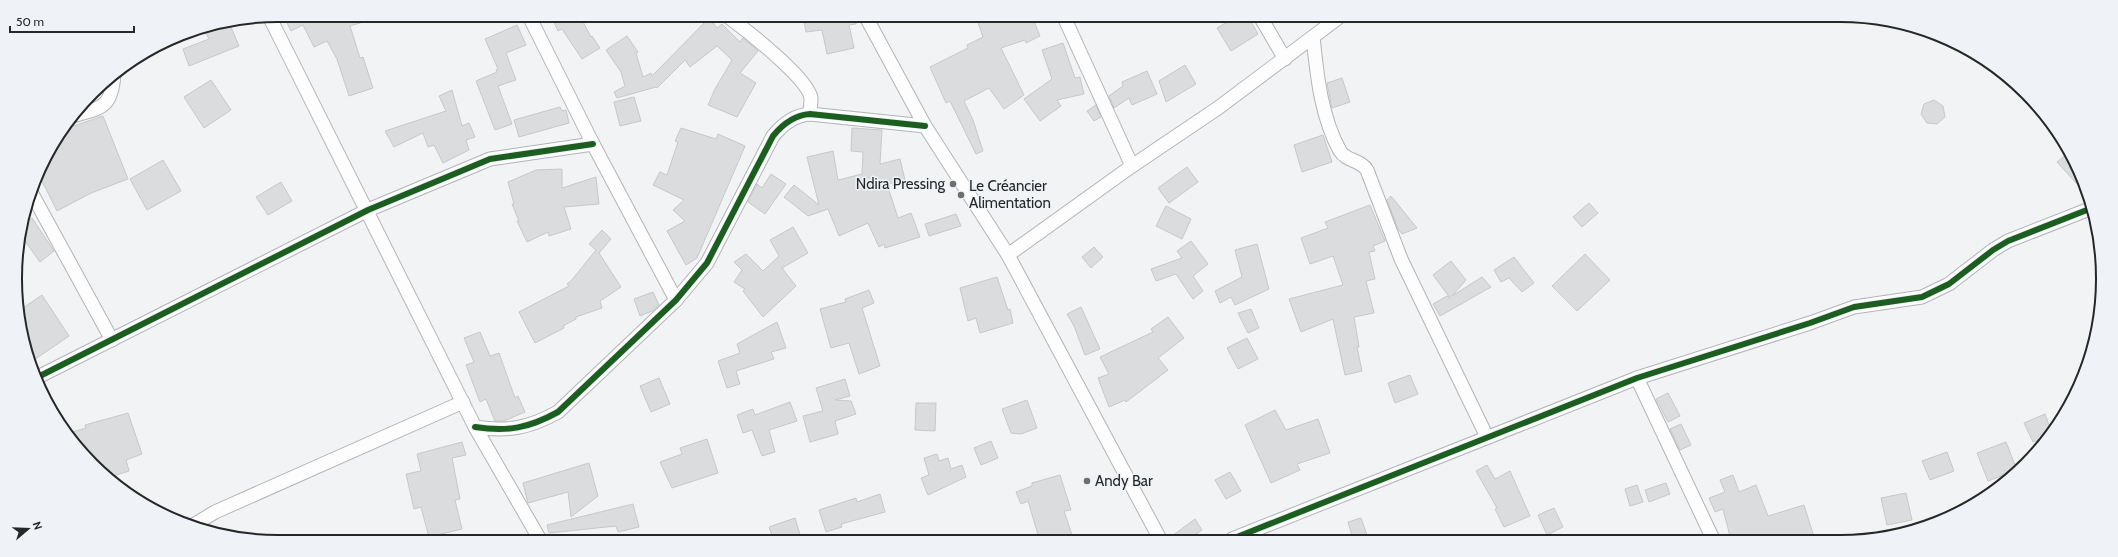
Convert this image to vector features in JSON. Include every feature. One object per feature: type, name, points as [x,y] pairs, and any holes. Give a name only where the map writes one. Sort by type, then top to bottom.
[{"type":"street","points":[[272,22],[368,210],[475,427],[537,535]]},
{"type":"street","points":[[532,22],[593,144],[676,300]]},
{"type":"street","points":[[735,22],[774,53],[800,81],[811,97],[810,114]]},
{"type":"street","points":[[869,22],[925,126],[1008,255],[1158,535]]},
{"type":"street","points":[[1066,22],[1132,166]]},
{"type":"street","points":[[1263,22],[1285,58]]},
{"type":"street","points":[[1008,255],[1132,166],[1218,108],[1333,22]]},
{"type":"street","points":[[1313,37],[1317,75],[1324,108],[1341,152],[1365,166],[1401,259],[1487,438]]},
{"type":"street","points":[[83,113],[102,106],[110,98],[113,83]]},
{"type":"street","points":[[475,427],[500,431],[519,428],[539,423],[558,412],[676,300],[707,263],[773,136],[780,128],[800,114],[925,126]]},
{"type":"street","points":[[41,375],[368,210],[490,159],[593,144]]},
{"type":"street","points":[[35,199],[112,340]]},
{"type":"street","points":[[1242,535],[1637,378],[1810,323],[1854,307],[1922,297],[1949,284],[1992,250],[2008,241],[2086,210]]},
{"type":"street","points":[[1637,378],[1711,535]]},
{"type":"street","points":[[199,522],[215,512],[463,402]]},
{"type":"building","points":[[286,22],[363,22],[350,26],[360,58],[363,57],[373,88],[349,96],[337,59],[327,41],[314,47],[303,25],[291,31]]},
{"type":"building","points":[[554,22],[583,22],[591,37],[592,36],[600,48],[582,59],[562,29],[558,31]]},
{"type":"building","points":[[705,22],[712,22],[717,28],[722,24],[740,42],[743,38],[758,51],[740,73],[756,83],[737,117],[708,105],[715,89],[732,60],[717,46],[690,67],[685,60],[657,88],[656,87],[617,98],[614,92],[625,86],[621,72],[606,50],[627,36],[638,52],[636,53],[643,77],[651,73],[652,76]]},
{"type":"building","points":[[804,22],[856,22],[856,24],[849,25],[854,48],[827,54],[822,30],[806,32]]},
{"type":"building","points":[[978,22],[1034,22],[1040,36],[1026,43],[1025,40],[1001,48],[1024,95],[1004,109],[989,88],[964,101],[973,120],[983,151],[976,154],[950,101],[946,103],[930,67],[968,48],[967,45],[983,37]]},
{"type":"building","points":[[1227,22],[1251,22],[1258,34],[1231,51],[1217,28]]},
{"type":"building","points":[[517,25],[526,45],[506,53],[516,80],[498,86],[512,124],[495,130],[476,81],[497,72],[496,70],[498,69],[485,39]]},
{"type":"building","points":[[231,27],[239,46],[189,66],[183,49],[209,39],[206,33]]},
{"type":"building","points":[[1063,43],[1075,78],[1080,77],[1084,94],[1057,100],[1061,106],[1040,121],[1024,99],[1052,79],[1042,50]]},
{"type":"building","points":[[1185,65],[1196,84],[1166,102],[1159,81]]},
{"type":"building","points":[[1147,71],[1157,94],[1132,105],[1129,98],[1114,108],[1109,96],[1123,86],[1122,82]]},
{"type":"building","points":[[1342,78],[1350,102],[1332,108],[1327,83]]},
{"type":"building","points":[[211,80],[231,110],[204,128],[184,97]]},
{"type":"building","points":[[452,90],[462,126],[469,123],[475,137],[466,140],[469,150],[443,163],[434,145],[428,147],[423,133],[394,147],[385,131],[446,111],[439,96]]},
{"type":"building","points":[[634,97],[641,121],[620,126],[614,102]]},
{"type":"building","points":[[1934,100],[1943,106],[1945,117],[1937,124],[1927,123],[1921,114],[1924,104]]},
{"type":"building","points":[[1096,105],[1101,117],[1094,121],[1087,111]]},
{"type":"building","points":[[560,107],[562,111],[566,110],[569,123],[519,137],[514,120]]},
{"type":"building","points":[[103,116],[128,179],[91,193],[57,211],[42,181],[56,150],[72,127]]},
{"type":"building","points":[[681,128],[716,139],[718,134],[745,146],[697,258],[686,265],[667,231],[685,221],[673,210],[684,200],[653,185],[660,172],[667,175],[678,142],[675,141]]},
{"type":"building","points":[[852,128],[882,130],[880,164],[900,159],[905,180],[887,184],[898,218],[911,213],[920,237],[885,248],[884,244],[879,247],[868,223],[839,236],[828,209],[808,216],[784,197],[794,185],[819,205],[807,157],[833,151],[838,180],[862,174],[863,152],[851,151]]},
{"type":"building","points":[[1323,135],[1332,162],[1302,172],[1294,145]]},
{"type":"building","points":[[2065,155],[2078,185],[2057,162]]},
{"type":"building","points":[[163,160],[181,191],[147,210],[130,179]]},
{"type":"building","points":[[1187,167],[1198,182],[1169,203],[1158,188]]},
{"type":"building","points":[[562,169],[562,188],[596,177],[599,204],[564,207],[571,229],[549,236],[548,232],[527,242],[517,221],[519,221],[512,204],[514,204],[508,182],[536,170]]},
{"type":"building","points":[[771,174],[786,184],[765,214],[748,202],[757,184],[762,188]]},
{"type":"building","points":[[281,182],[292,201],[268,215],[256,197]]},
{"type":"building","points":[[1391,196],[1417,228],[1402,234],[1398,229],[1387,200]]},
{"type":"building","points":[[1589,203],[1598,213],[1582,227],[1573,217]]},
{"type":"building","points":[[1370,205],[1385,241],[1373,246],[1375,251],[1369,252],[1375,279],[1366,281],[1374,313],[1354,317],[1359,347],[1357,347],[1362,371],[1345,375],[1333,319],[1301,332],[1289,299],[1343,285],[1333,256],[1310,264],[1301,238],[1328,228],[1325,222]]},
{"type":"building","points":[[1166,206],[1191,219],[1182,239],[1156,226]]},
{"type":"building","points":[[956,214],[961,226],[929,236],[925,224]]},
{"type":"building","points":[[32,218],[54,251],[40,262],[25,241],[29,220]]},
{"type":"building","points":[[793,227],[808,253],[782,268],[796,286],[763,317],[743,291],[745,289],[734,282],[742,270],[734,262],[746,254],[763,271],[779,256],[770,240]]},
{"type":"building","points":[[602,230],[611,239],[599,253],[621,287],[600,301],[602,308],[576,317],[576,319],[563,326],[564,328],[535,343],[519,312],[569,286],[567,284],[596,250],[589,244]]},
{"type":"building","points":[[1191,241],[1208,264],[1193,276],[1203,291],[1193,299],[1176,274],[1156,281],[1151,269],[1182,258],[1177,251]]},
{"type":"building","points":[[1257,244],[1269,289],[1235,305],[1231,297],[1220,303],[1215,291],[1242,277],[1235,250]]},
{"type":"building","points":[[1094,247],[1103,257],[1091,268],[1082,257]]},
{"type":"building","points":[[1585,254],[1610,280],[1577,311],[1552,286]]},
{"type":"building","points":[[1514,257],[1534,283],[1522,292],[1509,278],[1501,282],[1494,270]]},
{"type":"building","points":[[1451,261],[1466,280],[1452,296],[1482,277],[1491,287],[1440,316],[1433,304],[1447,296],[1450,298],[1433,275]]},
{"type":"building","points":[[997,277],[1008,310],[1010,309],[1013,323],[980,333],[976,318],[968,321],[960,288]]},
{"type":"building","points":[[869,290],[874,303],[862,308],[880,366],[859,374],[849,343],[831,348],[820,309],[846,302],[845,299]]},
{"type":"building","points":[[653,292],[659,305],[652,311],[640,316],[634,299]]},
{"type":"building","points":[[42,295],[69,336],[35,359],[27,329],[24,307]]},
{"type":"building","points":[[1081,307],[1100,349],[1085,355],[1074,326],[1067,314]]},
{"type":"building","points":[[1251,309],[1259,328],[1248,333],[1238,313]]},
{"type":"building","points":[[1168,317],[1184,338],[1158,358],[1168,370],[1126,402],[1125,400],[1109,407],[1098,378],[1109,374],[1100,357],[1153,332],[1151,329]]},
{"type":"building","points":[[777,322],[786,348],[771,352],[774,359],[736,371],[740,384],[727,388],[718,361],[740,353],[737,344]]},
{"type":"building","points":[[480,332],[490,356],[499,353],[515,398],[518,396],[525,412],[504,421],[495,421],[486,399],[480,402],[466,365],[474,362],[464,338]]},
{"type":"building","points":[[1247,338],[1258,359],[1238,369],[1227,348]]},
{"type":"building","points":[[1410,375],[1418,394],[1395,403],[1388,383]]},
{"type":"building","points":[[659,378],[670,404],[651,412],[640,386]]},
{"type":"building","points":[[845,379],[850,396],[835,400],[851,401],[856,414],[835,421],[838,434],[810,442],[803,416],[823,411],[816,388]]},
{"type":"building","points":[[1668,393],[1680,416],[1668,422],[1656,399]]},
{"type":"building","points":[[1027,400],[1037,428],[1021,434],[1011,433],[1002,409]]},
{"type":"building","points":[[790,402],[797,421],[769,430],[775,452],[762,456],[752,430],[743,433],[737,415],[753,409],[755,415]]},
{"type":"building","points":[[916,403],[936,403],[935,431],[915,430]]},
{"type":"building","points":[[1275,410],[1286,430],[1318,419],[1330,453],[1297,464],[1300,470],[1271,483],[1245,425]]},
{"type":"building","points":[[128,413],[142,454],[126,460],[129,471],[114,476],[97,460],[73,432],[86,428],[85,425]]},
{"type":"building","points":[[2045,414],[2049,426],[2040,439],[2033,442],[2024,423]]},
{"type":"building","points":[[1681,424],[1691,445],[1680,450],[1670,429]]},
{"type":"building","points":[[707,439],[718,473],[672,488],[660,462],[682,454],[680,448]]},
{"type":"building","points":[[991,441],[998,458],[981,465],[974,448]]},
{"type":"building","points":[[462,442],[466,455],[452,458],[460,499],[455,500],[462,529],[437,535],[428,535],[421,507],[414,509],[406,474],[421,471],[417,454]]},
{"type":"building","points":[[2006,442],[2015,465],[2005,475],[1988,481],[1977,453]]},
{"type":"building","points":[[1947,452],[1954,471],[1930,480],[1922,461]]},
{"type":"building","points":[[937,454],[939,461],[948,458],[951,469],[962,465],[966,477],[928,495],[921,478],[929,475],[924,458]]},
{"type":"building","points":[[589,463],[598,496],[571,517],[568,492],[528,503],[523,483]]},
{"type":"building","points":[[1487,465],[1495,479],[1510,471],[1530,516],[1504,527],[1495,509],[1497,508],[1476,471]]},
{"type":"building","points":[[1230,472],[1241,491],[1226,499],[1215,480]]},
{"type":"building","points":[[1060,475],[1071,510],[1064,511],[1072,535],[1038,535],[1028,501],[1021,504],[1016,492],[1032,486],[1032,483]]},
{"type":"building","points":[[1733,475],[1739,492],[1756,485],[1768,516],[1804,505],[1813,535],[1730,535],[1723,509],[1715,512],[1709,498],[1725,492],[1720,480]]},
{"type":"building","points":[[1666,483],[1670,494],[1649,502],[1645,490]]},
{"type":"building","points":[[1637,485],[1643,502],[1630,506],[1625,489]]},
{"type":"building","points":[[1906,493],[1912,520],[1887,525],[1881,498]]},
{"type":"building","points":[[880,494],[885,512],[841,524],[842,527],[826,532],[819,510],[856,498],[857,502]]},
{"type":"building","points":[[633,504],[639,527],[618,532],[616,526],[549,533],[547,525]]},
{"type":"building","points":[[1554,508],[1563,527],[1547,535],[1538,515]]},
{"type":"building","points":[[795,518],[800,535],[772,535],[769,527]]},
{"type":"building","points":[[1361,518],[1367,535],[1352,535],[1348,522]]},
{"type":"building","points":[[1195,519],[1202,530],[1195,535],[1173,535]]},
{"type":"cycle path","points":[[475,427],[508,429],[537,422],[558,412],[676,300],[707,263],[773,136],[789,121],[799,116],[810,114],[925,126]]},
{"type":"cycle path","points":[[41,375],[368,210],[490,159],[593,144]]},
{"type":"cycle path","points":[[1242,535],[1637,378],[1810,323],[1854,307],[1922,297],[1949,284],[1993,250],[2008,241],[2086,210]]},
{"type":"place","name":"Ndira Pressing","points":[[953,184]]},
{"type":"place","name":"Le Créancier Alimentation","points":[[961,195]]},
{"type":"place","name":"Andy Bar","points":[[1087,481]]}]
